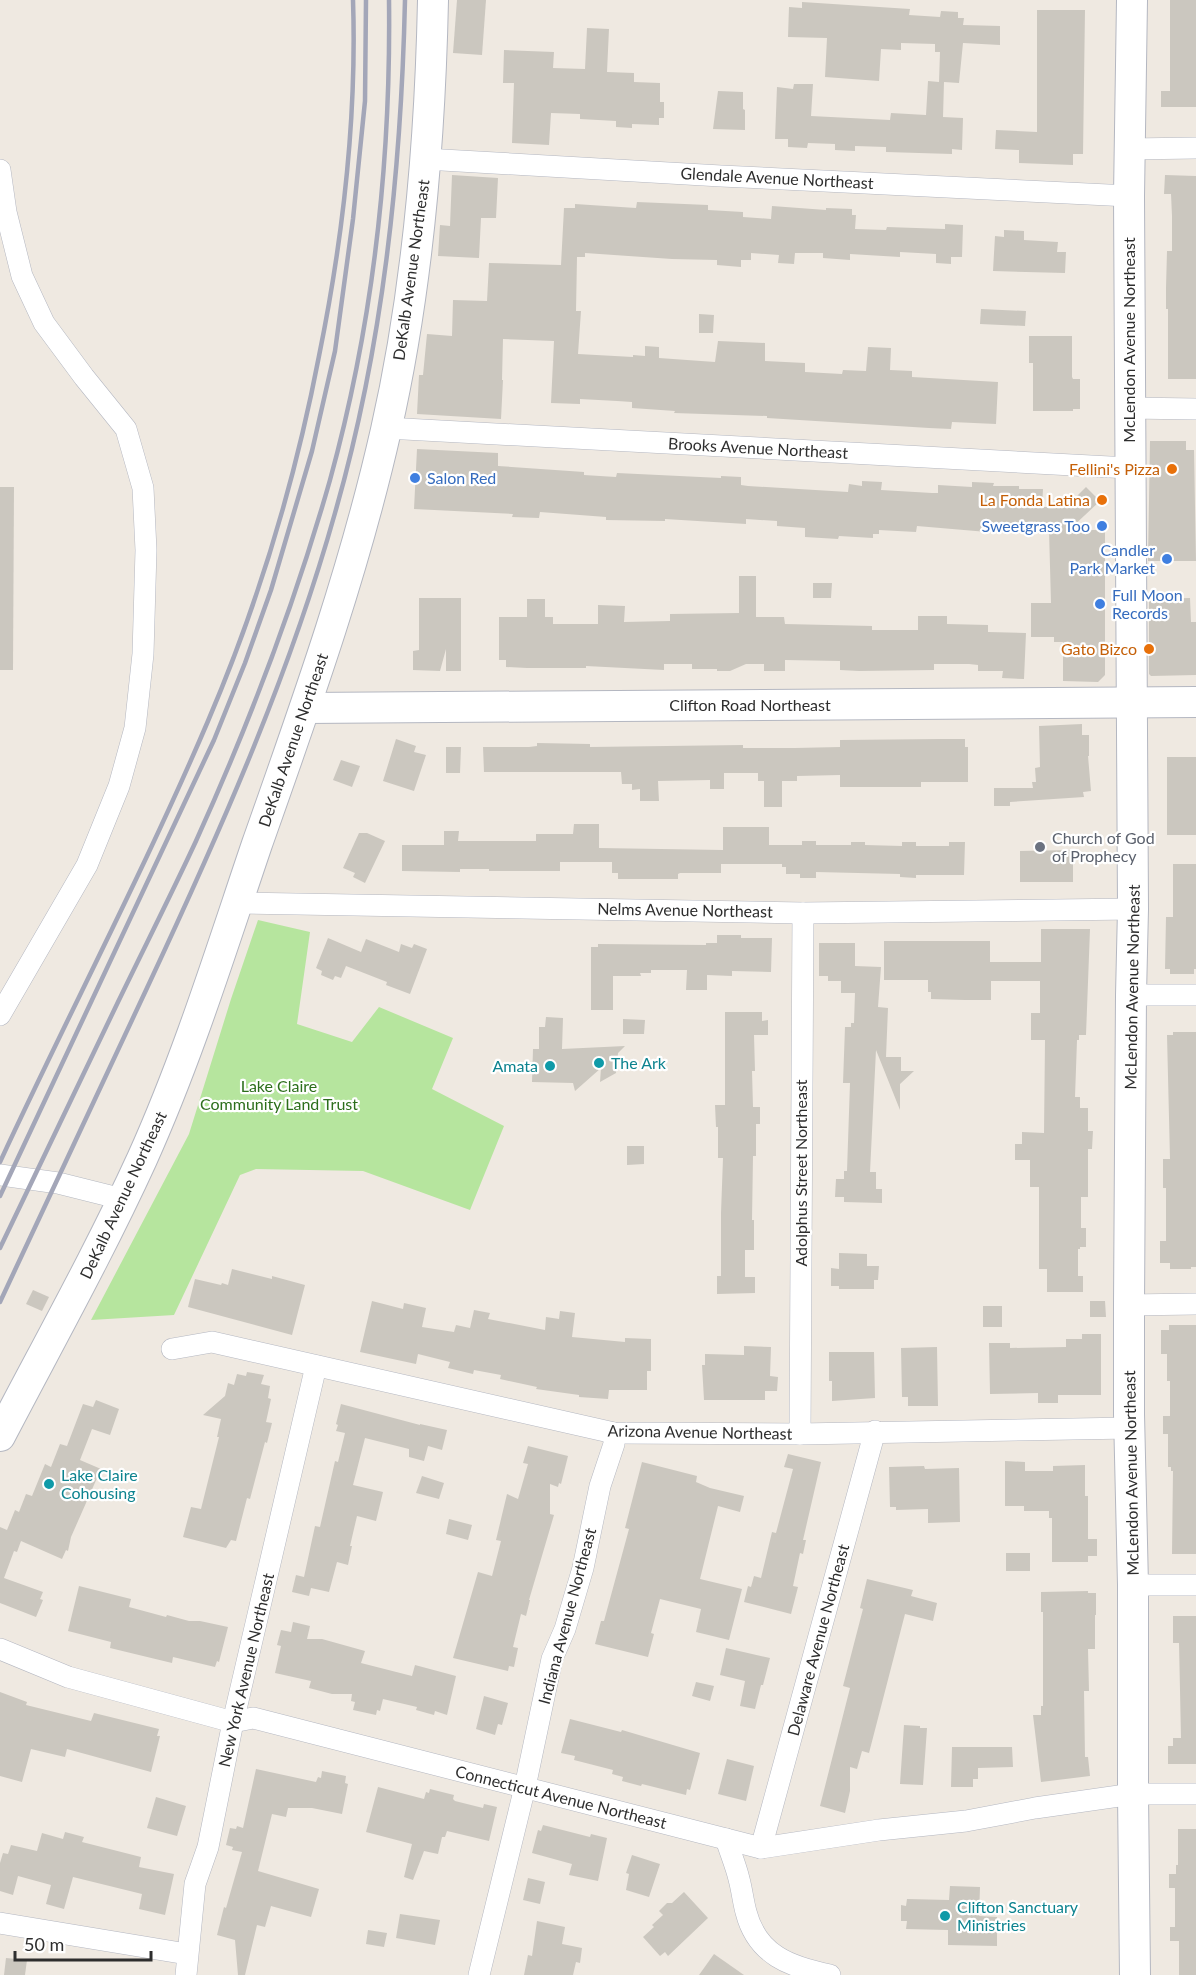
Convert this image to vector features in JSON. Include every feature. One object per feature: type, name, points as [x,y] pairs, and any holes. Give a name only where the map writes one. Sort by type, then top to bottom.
[{"type":"street","name":"DeKalb Avenue Northeast","points":[[0,1436],[94,1257],[140,1162],[169,1095],[202,1010],[352,564],[386,428],[411,294],[420,225],[430,110],[433,0]]},
{"type":"street","name":"McLendon Avenue Northeast","points":[[1132,0],[1129,468],[1134,909],[1131,996],[1129,1305],[1134,1585],[1133,1794],[1136,1975]]},
{"type":"street","points":[[1130,149],[1196,148]]},
{"type":"street","name":"Glendale Avenue Northeast","points":[[426,159],[1129,196]]},
{"type":"street","points":[[0,170],[6,212],[22,276],[44,323],[126,429],[143,488],[146,550],[143,654],[136,718],[119,786],[87,865],[0,1015]]},
{"type":"street","points":[[1129,408],[1196,409]]},
{"type":"street","name":"Brooks Avenue Northeast","points":[[386,428],[1129,468]]},
{"type":"street","name":"Clifton Road Northeast","points":[[304,708],[1196,702]]},
{"type":"street","name":"Nelms Avenue Northeast","points":[[237,903],[803,913],[1134,909]]},
{"type":"street","name":"Adolphus Street Northeast","points":[[800,1434],[803,913]]},
{"type":"street","points":[[1131,996],[1196,995]]},
{"type":"street","points":[[0,1175],[58,1184],[122,1199]]},
{"type":"street","points":[[1129,1305],[1196,1304]]},
{"type":"street","name":"Arizona Avenue Northeast","points":[[172,1350],[212,1342],[614,1433],[800,1434],[1130,1428]]},
{"type":"street","name":"New York Avenue Northeast","points":[[186,1965],[195,1884],[208,1847],[233,1722],[316,1366]]},
{"type":"street","name":"Delaware Avenue Northeast","points":[[761,1848],[875,1431]]},
{"type":"street","name":"Indiana Avenue Northeast","points":[[479,1975],[525,1787],[552,1659],[565,1629],[583,1568],[600,1486],[614,1444],[614,1433]]},
{"type":"street","points":[[1134,1585],[1196,1585]]},
{"type":"street","name":"Connecticut Avenue Northeast","points":[[0,1650],[68,1677],[233,1722],[253,1718],[761,1848],[879,1830],[966,1821],[1035,1808],[1133,1794],[1196,1794]]},
{"type":"street","points":[[726,1839],[739,1877],[746,1914],[757,1939],[770,1953],[786,1963],[831,1975]]},
{"type":"street","points":[[0,1923],[186,1965]]},
{"type":"green space","name":"Lake Claire Community Land Trust","points":[[258,920],[310,932],[297,1024],[352,1042],[379,1007],[453,1038],[432,1089],[504,1126],[470,1210],[363,1171],[256,1169],[240,1175],[174,1315],[91,1320],[189,1134]]},
{"type":"building","points":[[457,0],[486,0],[482,55],[453,53]]},
{"type":"building","points":[[1170,0],[1196,0],[1196,107],[1161,107],[1161,91],[1170,91]]},
{"type":"building","points":[[802,2],[910,9],[909,15],[940,17],[941,11],[958,12],[958,18],[964,18],[963,25],[1000,26],[1000,45],[963,43],[959,83],[944,82],[943,117],[963,118],[962,150],[952,149],[952,154],[886,152],[886,147],[855,146],[855,151],[835,150],[835,144],[808,143],[807,148],[788,147],[788,139],[775,139],[777,87],[793,89],[794,84],[813,84],[811,116],[890,120],[891,113],[926,115],[928,81],[939,82],[940,52],[935,52],[935,44],[901,43],[901,50],[881,49],[879,81],[825,77],[827,38],[788,37],[789,7],[802,8]]},
{"type":"building","points":[[1037,10],[1085,10],[1083,154],[1073,154],[1073,165],[1019,163],[1019,150],[995,149],[996,130],[1037,132]]},
{"type":"building","points":[[587,28],[609,29],[607,72],[634,73],[634,82],[660,83],[660,102],[664,102],[664,118],[659,118],[659,125],[632,124],[632,128],[616,127],[616,121],[580,119],[580,114],[551,113],[549,145],[512,143],[514,83],[503,83],[504,50],[554,52],[553,68],[585,69]]},
{"type":"building","points":[[718,91],[743,92],[745,130],[713,129]]},
{"type":"building","points":[[452,175],[498,178],[496,218],[481,218],[479,258],[438,256],[440,225],[450,226]]},
{"type":"building","points":[[1165,175],[1196,176],[1196,379],[1168,379],[1166,288],[1167,251],[1172,251],[1172,216],[1171,194],[1164,194]]},
{"type":"building","points":[[637,202],[708,205],[708,210],[743,212],[743,217],[771,219],[772,206],[826,210],[826,208],[852,209],[852,215],[856,215],[855,229],[886,230],[887,227],[945,229],[945,224],[963,225],[962,257],[951,257],[951,264],[936,263],[936,254],[900,252],[900,257],[850,254],[850,260],[823,258],[823,253],[795,253],[794,264],[778,263],[779,255],[751,253],[751,260],[741,260],[741,267],[717,265],[717,260],[585,253],[585,257],[577,257],[576,311],[581,311],[578,354],[645,356],[645,346],[659,347],[659,358],[715,362],[718,341],[765,343],[765,361],[805,363],[805,372],[842,374],[843,370],[866,371],[868,347],[891,348],[890,370],[912,371],[912,377],[998,382],[996,424],[952,422],[951,429],[929,428],[767,418],[767,416],[674,413],[675,411],[632,408],[632,402],[617,401],[580,399],[580,404],[551,403],[554,341],[503,339],[501,419],[417,414],[419,375],[423,375],[427,334],[452,336],[453,300],[487,301],[489,263],[561,265],[564,208],[575,208],[575,204],[636,208]]},
{"type":"building","points":[[1004,230],[1024,231],[1024,240],[1058,242],[1057,252],[1066,252],[1065,273],[993,271],[995,236],[1004,237]]},
{"type":"building","points":[[981,309],[1026,311],[1025,326],[980,324]]},
{"type":"building","points":[[699,314],[714,315],[713,333],[699,333]]},
{"type":"building","points":[[1029,336],[1072,336],[1072,377],[1080,379],[1080,409],[1033,411],[1033,363],[1029,363]]},
{"type":"building","points":[[1150,441],[1186,441],[1186,450],[1194,450],[1196,561],[1148,561]]},
{"type":"building","points":[[417,449],[498,453],[498,466],[584,472],[584,475],[616,477],[617,473],[741,477],[741,485],[748,486],[848,492],[849,484],[862,486],[862,481],[882,482],[881,490],[932,493],[938,493],[938,485],[972,487],[972,482],[994,483],[993,486],[1043,489],[1042,507],[1066,507],[1086,487],[1100,501],[1069,530],[1105,530],[1105,675],[1098,682],[1063,681],[1063,642],[1054,642],[1054,637],[1031,637],[1031,603],[1051,603],[1049,530],[999,529],[999,533],[917,526],[916,532],[879,530],[879,534],[873,534],[873,538],[839,536],[838,539],[805,537],[805,528],[777,526],[777,521],[746,519],[746,524],[665,519],[665,521],[606,520],[606,517],[540,512],[539,518],[512,517],[513,514],[414,509]]},
{"type":"building","points":[[0,487],[14,487],[13,670],[0,670]]},
{"type":"building","points":[[739,576],[756,576],[756,617],[784,617],[785,624],[872,626],[872,630],[918,630],[918,616],[947,616],[947,624],[988,625],[988,632],[1026,633],[1024,679],[1002,678],[1003,671],[978,671],[978,665],[969,664],[934,664],[934,670],[859,671],[840,670],[840,661],[785,660],[785,671],[764,671],[764,664],[746,664],[730,671],[717,671],[717,669],[692,669],[692,664],[664,664],[664,670],[586,666],[586,668],[506,667],[506,660],[499,660],[499,617],[527,617],[527,599],[545,599],[545,617],[553,617],[553,624],[598,624],[598,605],[625,606],[624,622],[670,621],[670,614],[739,613]]},
{"type":"building","points":[[813,583],[832,583],[831,598],[813,598]]},
{"type":"building","points":[[419,598],[461,598],[461,671],[446,671],[446,649],[440,671],[413,670],[413,651],[419,650]]},
{"type":"building","points":[[1190,598],[1191,622],[1196,622],[1196,675],[1151,676],[1149,674],[1149,599]]},
{"type":"building","points":[[1082,724],[1082,735],[1089,735],[1091,791],[1083,792],[1084,797],[1010,802],[1010,806],[994,806],[994,788],[1033,788],[1032,782],[1036,782],[1035,768],[1040,767],[1039,726]]},
{"type":"building","points":[[396,739],[416,746],[414,752],[426,755],[414,791],[383,781]]},
{"type":"building","points":[[965,739],[965,747],[968,747],[968,782],[921,782],[921,787],[840,787],[840,775],[797,776],[797,781],[782,781],[782,807],[764,807],[764,781],[758,781],[758,773],[724,773],[724,789],[710,789],[710,780],[658,781],[659,801],[640,801],[640,789],[632,790],[632,784],[622,784],[621,772],[484,772],[483,747],[529,747],[537,746],[537,743],[590,744],[590,747],[743,745],[743,748],[795,748],[840,747],[840,740]]},
{"type":"building","points":[[446,747],[461,747],[460,773],[446,773]]},
{"type":"building","points":[[1167,757],[1196,757],[1196,835],[1167,835]]},
{"type":"building","points":[[341,760],[360,766],[352,787],[333,780]]},
{"type":"building","points":[[574,824],[599,824],[599,848],[723,850],[723,827],[769,827],[769,845],[802,845],[802,841],[816,841],[816,845],[851,845],[851,842],[865,842],[865,845],[902,846],[902,842],[916,842],[916,846],[949,846],[949,842],[965,842],[964,875],[916,875],[916,878],[900,877],[900,874],[816,872],[816,878],[800,878],[800,874],[786,874],[786,867],[782,867],[782,864],[721,864],[721,873],[680,873],[678,879],[618,879],[618,873],[612,873],[612,862],[560,862],[560,871],[460,869],[460,872],[402,871],[402,845],[444,845],[444,831],[459,831],[458,841],[536,841],[536,834],[573,834]]},
{"type":"building","points":[[359,833],[367,833],[385,841],[365,883],[353,877],[355,873],[343,868]]},
{"type":"building","points":[[1073,850],[1073,882],[1020,882],[1020,851]]},
{"type":"building","points":[[1173,864],[1196,864],[1196,969],[1194,969],[1194,974],[1170,974],[1170,969],[1165,969],[1166,917],[1173,917]]},
{"type":"building","points":[[1041,929],[1090,929],[1086,1035],[1079,1035],[1079,1040],[1077,1040],[1075,1097],[1080,1097],[1080,1108],[1088,1108],[1088,1131],[1093,1131],[1092,1149],[1088,1149],[1088,1197],[1081,1197],[1081,1228],[1086,1228],[1086,1247],[1078,1249],[1078,1276],[1083,1276],[1083,1292],[1047,1292],[1047,1269],[1039,1269],[1039,1187],[1030,1187],[1030,1160],[1015,1160],[1015,1144],[1022,1144],[1022,1132],[1044,1133],[1045,1040],[1031,1040],[1031,1013],[1040,1013],[1040,981],[991,981],[991,1000],[965,1000],[931,999],[931,992],[928,992],[928,980],[884,980],[884,941],[990,941],[990,962],[1041,962]]},
{"type":"building","points":[[717,935],[772,938],[771,972],[732,971],[732,976],[707,975],[707,990],[686,990],[687,970],[651,970],[651,973],[640,973],[641,976],[613,976],[613,1010],[591,1010],[591,947],[598,947],[598,944],[706,945],[706,943],[717,943]]},
{"type":"building","points":[[328,938],[361,952],[366,939],[399,952],[401,944],[412,948],[414,944],[427,949],[410,994],[346,966],[341,978],[335,976],[333,980],[321,975],[322,971],[316,968]]},
{"type":"building","points":[[819,943],[855,943],[855,966],[881,967],[878,1007],[888,1008],[886,1057],[901,1057],[901,1071],[914,1071],[900,1084],[900,1110],[876,1050],[870,1172],[876,1172],[876,1189],[882,1189],[882,1203],[844,1202],[844,1197],[835,1197],[836,1179],[844,1179],[844,1171],[847,1171],[850,1083],[843,1083],[845,1027],[851,1027],[851,1023],[854,1023],[855,993],[841,993],[841,981],[828,981],[828,976],[819,976]]},
{"type":"building","points":[[725,1012],[762,1012],[762,1021],[768,1020],[768,1035],[754,1035],[755,1071],[752,1071],[753,1107],[760,1107],[760,1124],[756,1124],[756,1156],[753,1156],[754,1250],[745,1250],[745,1277],[755,1277],[755,1293],[717,1294],[717,1276],[721,1276],[723,1158],[718,1158],[715,1105],[725,1105]]},
{"type":"building","points":[[546,1017],[563,1018],[562,1049],[625,1046],[618,1053],[616,1073],[600,1082],[601,1068],[575,1091],[573,1083],[532,1082],[533,1049],[539,1049],[539,1027],[545,1027]]},
{"type":"building","points":[[623,1019],[645,1020],[644,1034],[623,1034]]},
{"type":"building","points":[[1173,1032],[1196,1032],[1196,1267],[1191,1267],[1191,1269],[1170,1269],[1170,1263],[1160,1263],[1160,1241],[1166,1241],[1166,1188],[1163,1188],[1163,1159],[1170,1159],[1167,1035],[1173,1035]]},
{"type":"building","points":[[627,1146],[644,1146],[644,1164],[627,1165]]},
{"type":"building","points":[[839,1253],[867,1254],[867,1266],[879,1266],[878,1280],[874,1280],[874,1289],[839,1289],[839,1286],[831,1286],[831,1268],[839,1269]]},
{"type":"building","points":[[232,1269],[305,1285],[292,1335],[188,1307],[195,1279],[228,1285]]},
{"type":"building","points":[[33,1290],[49,1297],[42,1311],[26,1304]]},
{"type":"building","points":[[372,1301],[403,1309],[404,1303],[426,1308],[422,1327],[454,1332],[456,1325],[470,1328],[474,1310],[490,1313],[488,1319],[545,1330],[546,1317],[559,1319],[560,1311],[575,1313],[572,1337],[625,1342],[625,1338],[651,1339],[651,1371],[647,1371],[647,1390],[609,1390],[608,1399],[579,1397],[579,1395],[536,1389],[537,1387],[500,1379],[501,1375],[474,1370],[473,1374],[448,1368],[450,1362],[418,1354],[416,1364],[360,1352]]},
{"type":"building","points":[[1090,1301],[1105,1301],[1106,1317],[1090,1317]]},
{"type":"building","points":[[983,1306],[1002,1306],[1002,1327],[983,1327]]},
{"type":"building","points":[[1169,1325],[1196,1325],[1196,1554],[1172,1554],[1173,1471],[1171,1467],[1168,1467],[1168,1434],[1163,1434],[1163,1416],[1170,1416],[1170,1381],[1167,1381],[1167,1354],[1161,1354],[1161,1330],[1169,1330]]},
{"type":"building","points":[[1082,1334],[1101,1334],[1101,1395],[1058,1395],[1058,1403],[1038,1403],[1038,1393],[990,1394],[989,1343],[1010,1343],[1010,1348],[1066,1347],[1066,1339],[1082,1339]]},
{"type":"building","points":[[744,1346],[771,1347],[770,1376],[778,1377],[777,1391],[765,1391],[765,1400],[704,1400],[702,1365],[705,1365],[705,1354],[744,1355]]},
{"type":"building","points":[[937,1347],[938,1406],[908,1406],[908,1397],[902,1397],[901,1348]]},
{"type":"building","points":[[829,1352],[874,1352],[875,1398],[832,1401]]},
{"type":"building","points":[[247,1372],[264,1375],[261,1384],[270,1386],[268,1398],[271,1399],[266,1422],[272,1423],[250,1499],[247,1498],[236,1541],[231,1540],[226,1548],[183,1537],[191,1507],[201,1509],[219,1437],[217,1437],[221,1419],[203,1415],[225,1396],[228,1383],[234,1385],[237,1374],[246,1376]]},
{"type":"building","points":[[96,1400],[119,1409],[110,1435],[92,1429],[80,1460],[101,1469],[71,1537],[68,1551],[66,1550],[62,1559],[21,1541],[17,1552],[14,1551],[4,1578],[43,1592],[40,1599],[43,1600],[36,1617],[0,1603],[0,1527],[7,1530],[15,1510],[19,1512],[26,1494],[32,1496],[45,1464],[51,1467],[60,1444],[67,1446],[83,1404],[93,1407]]},
{"type":"building","points":[[341,1404],[447,1430],[442,1450],[428,1446],[424,1461],[409,1457],[409,1449],[365,1438],[353,1485],[383,1492],[376,1521],[357,1516],[348,1565],[337,1562],[329,1592],[311,1588],[309,1596],[292,1592],[296,1575],[304,1577],[315,1526],[320,1527],[335,1461],[338,1462],[345,1433],[336,1431]]},
{"type":"building","points":[[528,1446],[568,1456],[561,1484],[559,1483],[558,1487],[550,1484],[550,1514],[554,1515],[526,1616],[521,1614],[513,1647],[518,1648],[514,1667],[509,1666],[508,1671],[453,1658],[478,1572],[492,1576],[501,1541],[496,1540],[507,1494],[518,1499],[528,1464],[523,1463]]},
{"type":"building","points":[[788,1454],[821,1462],[803,1540],[806,1540],[803,1554],[800,1553],[793,1586],[798,1587],[791,1614],[744,1602],[748,1586],[751,1587],[754,1576],[761,1578],[772,1532],[776,1533],[793,1469],[784,1467]]},
{"type":"building","points":[[1005,1461],[1025,1462],[1025,1471],[1053,1471],[1053,1466],[1085,1465],[1088,1539],[1097,1539],[1097,1556],[1088,1556],[1088,1562],[1052,1562],[1052,1518],[1049,1518],[1049,1511],[1024,1511],[1024,1506],[1005,1506]]},
{"type":"building","points":[[642,1462],[697,1476],[696,1482],[710,1488],[744,1496],[740,1512],[718,1506],[700,1579],[742,1589],[729,1640],[696,1632],[701,1609],[660,1599],[651,1633],[654,1634],[648,1657],[595,1644],[601,1621],[604,1621],[629,1529],[625,1528]]},
{"type":"building","points":[[924,1466],[925,1469],[959,1468],[960,1522],[928,1523],[928,1509],[896,1510],[896,1507],[890,1507],[889,1467]]},
{"type":"building","points":[[422,1476],[444,1483],[439,1499],[416,1493]]},
{"type":"building","points":[[449,1519],[472,1525],[468,1540],[446,1534]]},
{"type":"building","points":[[1006,1553],[1030,1553],[1030,1571],[1006,1571]]},
{"type":"building","points":[[867,1579],[913,1590],[911,1596],[937,1603],[933,1621],[905,1614],[869,1753],[862,1751],[857,1769],[850,1767],[850,1791],[845,1813],[820,1806],[850,1688],[843,1686],[863,1609],[860,1608]]},
{"type":"building","points":[[79,1586],[131,1599],[129,1607],[166,1617],[167,1615],[228,1627],[219,1662],[217,1661],[215,1667],[173,1657],[172,1663],[110,1648],[111,1642],[68,1631]]},
{"type":"building","points":[[1088,1591],[1088,1593],[1096,1593],[1095,1649],[1088,1649],[1089,1691],[1084,1691],[1085,1757],[1088,1757],[1090,1776],[1041,1782],[1033,1715],[1041,1715],[1041,1706],[1043,1706],[1041,1592]]},
{"type":"building","points":[[1173,1616],[1196,1616],[1196,1764],[1168,1764],[1168,1746],[1173,1746],[1173,1738],[1181,1738],[1179,1643],[1173,1643]]},
{"type":"building","points":[[293,1622],[310,1626],[307,1639],[322,1639],[365,1651],[361,1663],[412,1676],[415,1665],[456,1676],[447,1715],[435,1711],[434,1715],[416,1710],[417,1707],[383,1699],[380,1711],[377,1710],[376,1715],[353,1710],[355,1702],[351,1701],[352,1694],[332,1694],[309,1688],[311,1681],[275,1673],[281,1646],[277,1645],[281,1630],[291,1632]]},
{"type":"building","points":[[726,1648],[770,1658],[755,1709],[740,1706],[745,1681],[720,1675]]},
{"type":"building","points":[[696,1682],[714,1686],[710,1701],[692,1696]]},
{"type":"building","points":[[0,1692],[27,1702],[26,1705],[91,1721],[94,1713],[159,1729],[157,1736],[160,1736],[151,1772],[67,1749],[65,1757],[31,1749],[22,1782],[0,1776]]},
{"type":"building","points":[[484,1696],[508,1703],[502,1725],[498,1724],[495,1735],[476,1729]]},
{"type":"building","points":[[570,1719],[621,1732],[622,1730],[700,1753],[690,1790],[687,1789],[686,1795],[622,1781],[623,1777],[612,1774],[613,1770],[574,1760],[575,1756],[561,1753]]},
{"type":"building","points":[[904,1725],[927,1728],[923,1785],[900,1784]]},
{"type":"building","points":[[952,1747],[1012,1747],[1013,1767],[978,1768],[978,1779],[973,1779],[973,1787],[951,1787]]},
{"type":"building","points":[[727,1759],[754,1766],[746,1801],[718,1794]]},
{"type":"building","points":[[256,1769],[316,1782],[318,1777],[321,1778],[322,1771],[346,1776],[345,1783],[348,1784],[342,1814],[312,1808],[288,1808],[286,1817],[272,1814],[258,1871],[319,1889],[311,1917],[271,1906],[265,1927],[257,1925],[245,1975],[238,1975],[235,1940],[217,1935],[242,1852],[232,1850],[233,1847],[226,1845],[230,1828],[236,1829],[237,1826],[243,1828]]},
{"type":"building","points":[[378,1787],[424,1799],[426,1792],[429,1793],[430,1789],[454,1795],[455,1801],[483,1808],[484,1804],[497,1807],[489,1841],[447,1831],[445,1837],[442,1837],[438,1854],[424,1851],[413,1880],[404,1877],[412,1844],[366,1832]]},
{"type":"building","points":[[156,1797],[186,1806],[177,1836],[147,1828]]},
{"type":"building","points":[[543,1825],[590,1837],[591,1834],[607,1838],[598,1881],[569,1875],[572,1864],[532,1853],[538,1830],[541,1831]]},
{"type":"building","points":[[1178,1829],[1196,1829],[1196,1975],[1179,1975],[1179,1941],[1170,1941],[1170,1927],[1175,1927],[1175,1888],[1169,1888],[1169,1874],[1176,1874],[1176,1865],[1178,1865]]},
{"type":"building","points":[[65,1832],[84,1837],[82,1842],[141,1857],[139,1867],[174,1874],[165,1915],[139,1909],[142,1894],[73,1877],[64,1909],[46,1904],[51,1885],[18,1876],[13,1895],[0,1891],[0,1863],[3,1853],[8,1854],[11,1845],[37,1851],[42,1833],[63,1839]]},
{"type":"building","points":[[632,1855],[660,1864],[649,1897],[626,1890],[629,1874],[626,1873]]},
{"type":"building","points":[[528,1878],[545,1882],[540,1904],[523,1900]]},
{"type":"building","name":"Clifton Sanctuary Ministries","points":[[950,1886],[980,1887],[979,1916],[997,1917],[997,1946],[948,1945],[948,1930],[906,1929],[907,1921],[901,1921],[901,1905],[906,1906],[907,1899],[949,1900]]},
{"type":"building","points":[[684,1892],[708,1918],[668,1956],[665,1952],[660,1956],[643,1937],[663,1915],[659,1911]]},
{"type":"building","points":[[400,1914],[440,1920],[435,1945],[396,1938]]},
{"type":"building","points":[[537,1921],[565,1927],[562,1944],[582,1948],[580,1963],[576,1962],[573,1975],[524,1975],[528,1955],[532,1956]]},
{"type":"building","points":[[368,1930],[387,1933],[384,1947],[366,1944]]},
{"type":"building","points":[[714,1954],[744,1975],[699,1975]]},
{"type":"building","points":[[6,1958],[27,1960],[25,1975],[4,1975]]},
{"type":"railway","points":[[0,1162],[132,888],[208,721],[259,587],[287,496],[328,312],[341,223],[353,90],[353,0]]},
{"type":"railway","points":[[0,1196],[214,740],[271,590],[312,451],[335,351],[353,219],[365,101],[366,0]]},
{"type":"railway","points":[[0,1248],[216,797],[270,663],[302,572],[345,421],[368,302],[383,181],[387,121],[389,0]]},
{"type":"railway","points":[[0,1302],[174,930],[226,813],[274,695],[317,574],[352,450],[377,323],[394,194],[405,0]]},
{"type":"place","name":"Fellini's Pizza","points":[[1172,469]]},
{"type":"place","name":"Salon Red","points":[[415,478]]},
{"type":"place","name":"La Fonda Latina","points":[[1102,500]]},
{"type":"place","name":"Sweetgrass Too","points":[[1102,526]]},
{"type":"place","name":"Candler Park Market","points":[[1167,559]]},
{"type":"place","name":"Full Moon Records","points":[[1100,604]]},
{"type":"place","name":"Gato Bizco","points":[[1149,649]]},
{"type":"place","name":"Church of God of Prophecy","points":[[1040,847]]},
{"type":"place","name":"The Ark","points":[[599,1063]]},
{"type":"place","name":"Amata","points":[[550,1066]]},
{"type":"place","name":"Lake Claire Cohousing","points":[[49,1484]]},
{"type":"place","name":"Clifton Sanctuary Ministries","points":[[945,1916]]}]
